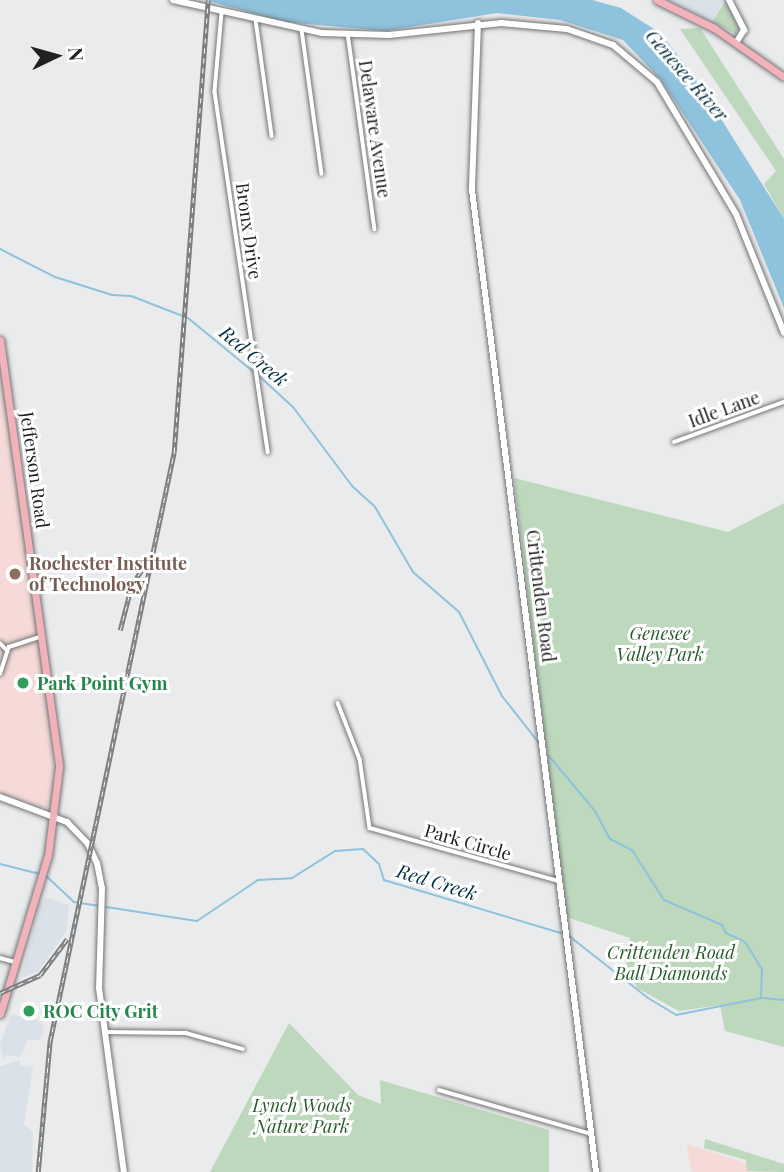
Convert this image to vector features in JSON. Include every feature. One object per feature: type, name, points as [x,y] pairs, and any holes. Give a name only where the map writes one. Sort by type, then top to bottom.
[{"type":"main road","points":[[657,0],[736,43],[784,77]]},
{"type":"main road","name":"Jefferson Road","points":[[0,340],[58,744],[56,816],[44,871],[0,1014]]},
{"type":"street","points":[[173,0],[302,30],[402,34],[478,23],[543,25],[582,33],[613,45],[648,72],[736,214],[784,332]]},
{"type":"street","points":[[729,0],[744,34],[736,43]]},
{"type":"street","name":"Bronx Drive","points":[[222,13],[215,92],[268,452]]},
{"type":"street","points":[[256,20],[272,136]]},
{"type":"street","name":"Crittenden Road","points":[[478,23],[473,196],[522,556],[565,938],[596,1172]]},
{"type":"street","points":[[302,30],[323,174]]},
{"type":"street","name":"Delaware Avenue","points":[[348,33],[375,229]]},
{"type":"street","points":[[0,401],[9,401]]},
{"type":"street","name":"Idle Lane","points":[[674,442],[784,402]]},
{"type":"street","points":[[0,674],[7,650],[19,641],[44,637]]},
{"type":"street","points":[[0,643],[7,650]]},
{"type":"street","name":"Park Circle","points":[[338,703],[360,759],[370,828],[559,881]]},
{"type":"street","points":[[0,797],[56,816],[75,828],[90,848],[100,872],[102,900],[98,976],[103,1032],[124,1172]]},
{"type":"street","points":[[0,958],[16,962]]},
{"type":"street","points":[[103,1032],[177,1031],[243,1049]]},
{"type":"street","points":[[439,1090],[591,1133]]},
{"type":"shaded area","points":[[668,0],[725,0],[712,22]]},
{"type":"shaded area","name":"Rochester Institute of Technology","points":[[0,370],[52,729],[54,794],[53,804],[46,808],[0,795]]},
{"type":"shaded area","points":[[46,897],[69,905],[66,932],[38,972],[21,978],[40,904]]},
{"type":"shaded area","points":[[11,1014],[43,1022],[43,1035],[38,1040],[27,1040],[21,1057],[6,1055],[4,1061],[0,1044]]},
{"type":"shaded area","points":[[20,1060],[20,1065],[33,1067],[24,1124],[33,1132],[32,1172],[0,1172],[0,1066]]},
{"type":"shaded area","points":[[687,1144],[772,1172],[691,1172]]},
{"type":"green space","points":[[726,0],[739,27],[736,34],[712,22]]},
{"type":"green space","points":[[700,28],[784,159],[784,219],[764,184],[776,171],[680,29]]},
{"type":"green space","name":"Genesee Valley Park","points":[[514,478],[728,532],[784,503],[784,1047],[725,1031],[720,1005],[679,1011],[637,988],[625,960],[630,938],[566,917]]},
{"type":"green space","name":"Lynch Woods Nature Park","points":[[289,1023],[358,1095],[381,1104],[380,1080],[549,1130],[549,1172],[210,1172]]},
{"type":"green space","points":[[705,1139],[784,1164],[784,1172],[747,1171],[746,1160],[704,1148]]},
{"type":"water","name":"Genesee River","points":[[205,0],[592,0],[621,8],[660,33],[694,76],[784,219],[784,308],[740,200],[661,80],[623,40],[560,20],[497,13],[385,31],[285,22]]},
{"type":"waterway","name":"Red Creek","points":[[0,249],[55,277],[112,295],[131,296],[188,318],[255,373]]},
{"type":"waterway","name":"Red Creek","points":[[259,376],[293,407],[352,486],[375,507],[413,572],[459,612],[502,696],[539,743]]},
{"type":"waterway","name":"Red Creek","points":[[549,756],[595,811],[610,839],[632,850],[664,900],[722,925],[726,933],[745,942],[762,969],[761,997]]},
{"type":"waterway","name":"Red Creek","points":[[45,875],[74,902],[197,921],[258,880],[292,878],[335,851],[363,849],[379,864],[384,880],[564,934]]},
{"type":"waterway","name":"Red Creek","points":[[0,864],[40,874]]},
{"type":"waterway","name":"Red Creek","points":[[569,936],[648,998],[676,1015],[761,998],[784,1000]]},
{"type":"railway","points":[[38,1172],[50,1041],[174,452],[208,0]]},
{"type":"railway","points":[[120,630],[132,584],[150,558]]},
{"type":"railway","points":[[0,993],[40,975],[67,939]]},
{"type":"place","name":"Rochester Institute of Technology","points":[[15,574]]},
{"type":"place","name":"Park Point Gym","points":[[23,683]]},
{"type":"place","name":"ROC City Grit","points":[[29,1011]]},
{"type":"park label","name":"Crittenden Road Ball Diamonds","points":[[671,963]]}]
